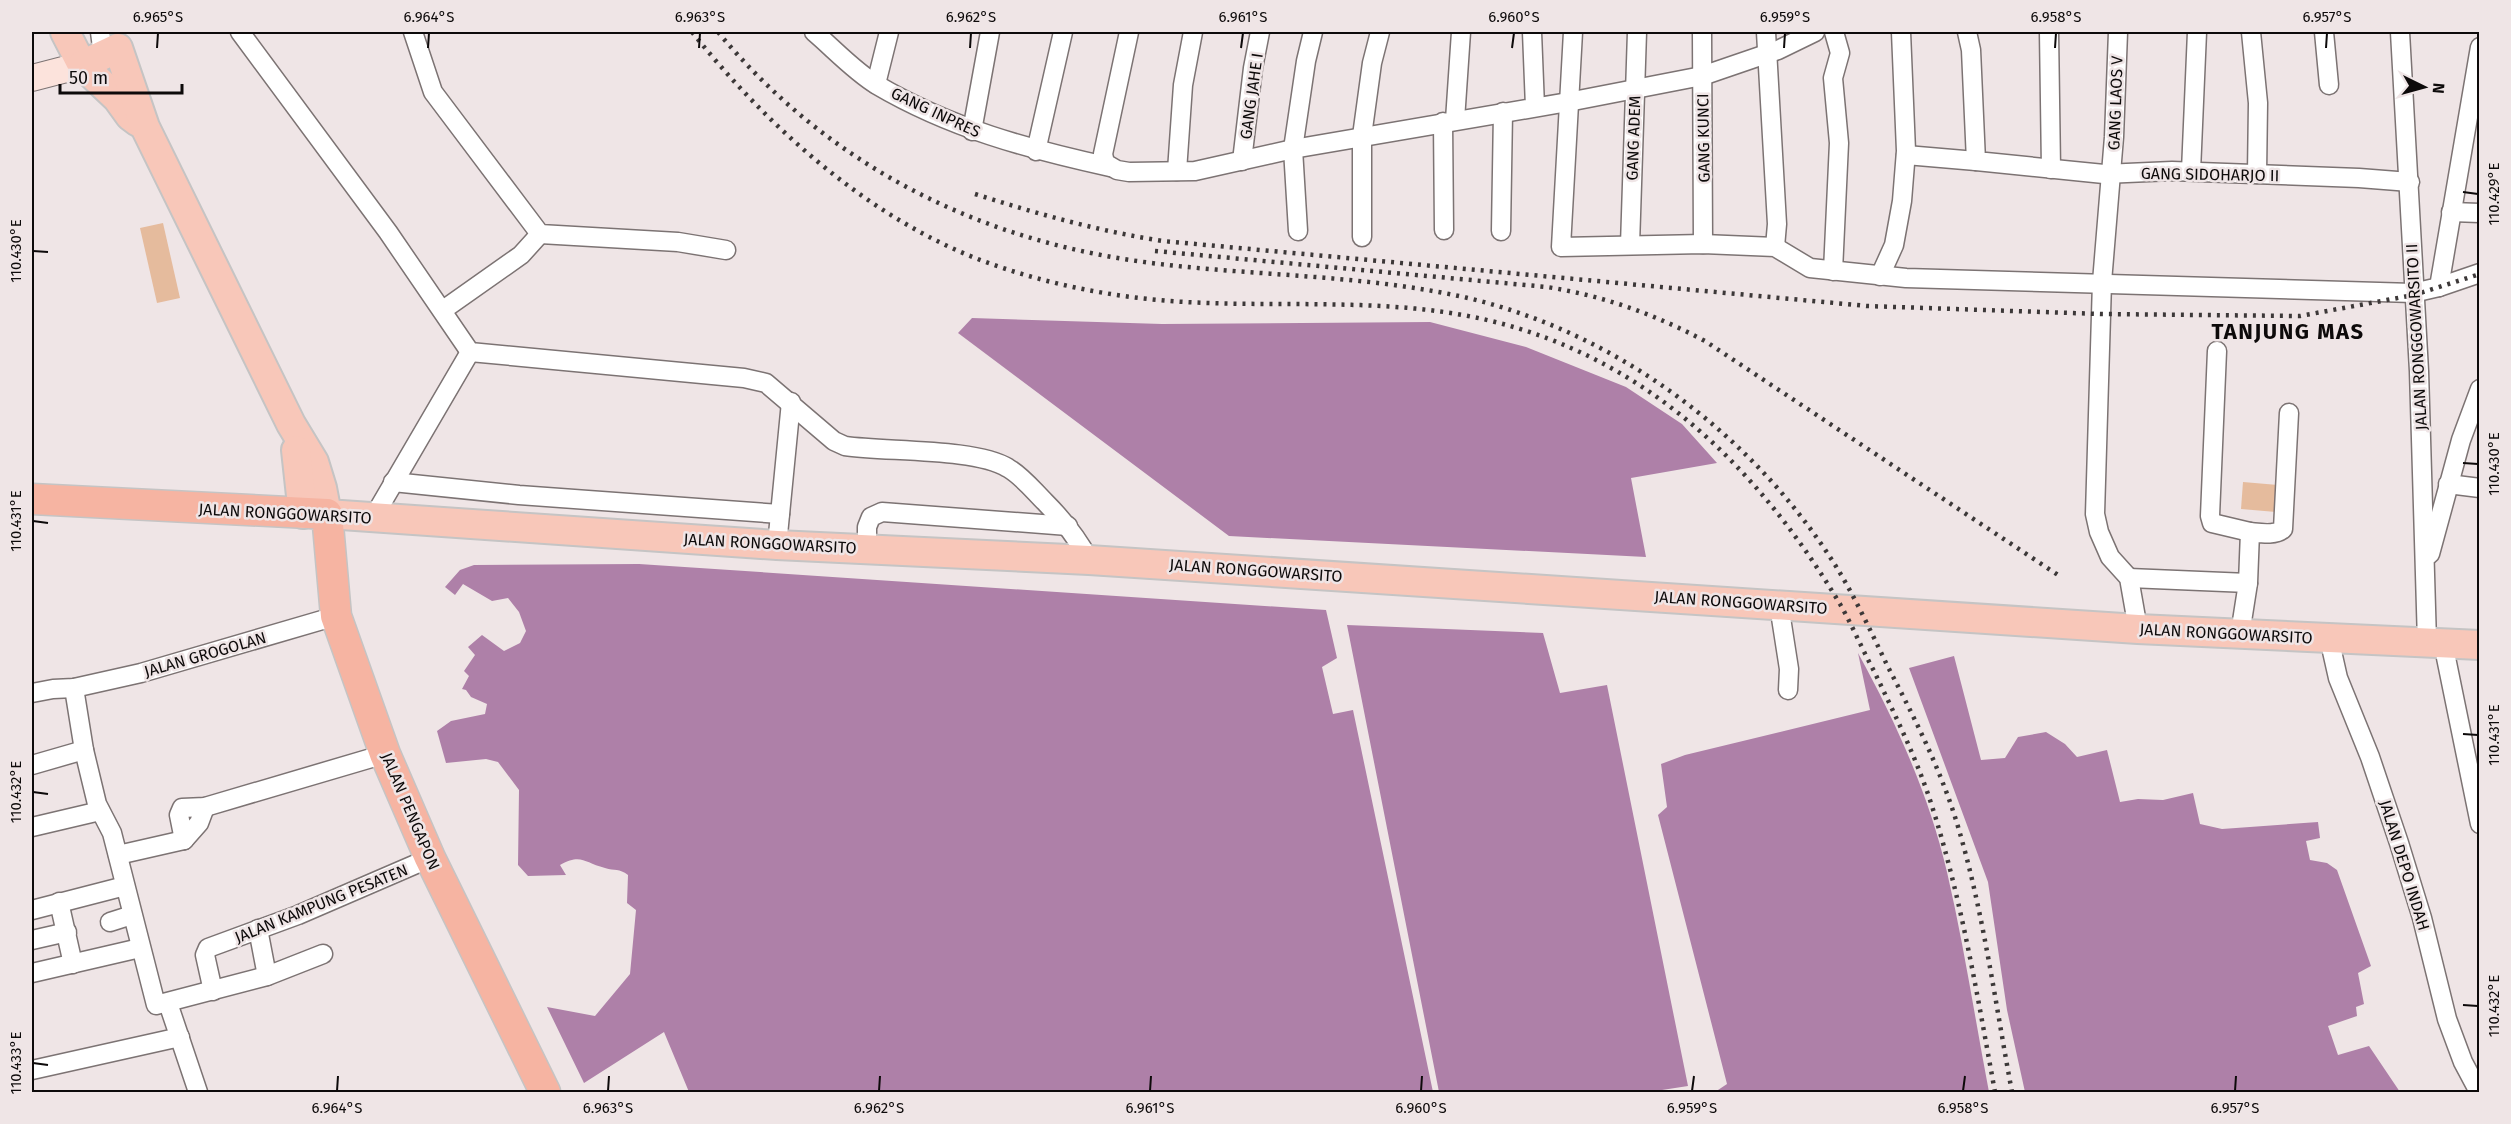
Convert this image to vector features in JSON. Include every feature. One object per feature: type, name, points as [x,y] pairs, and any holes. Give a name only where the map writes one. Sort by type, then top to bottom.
[{"type":"highway","name":"JALAN RONGGOWARSITO","points":[[32,499],[315,514]]},
{"type":"highway","name":"JALAN PENGAPON","points":[[315,514],[336,616],[386,754],[430,858],[545,1092]]},
{"type":"main road","points":[[65,32],[101,46],[144,127],[291,424],[300,476],[315,514]]},
{"type":"main road","points":[[32,78],[101,46]]},
{"type":"main road","points":[[101,46],[117,98],[130,116],[144,127]]},
{"type":"main road","name":"JALAN RONGGOWARSITO","points":[[315,514],[777,545],[1089,560],[2138,629],[2480,645]]},
{"type":"street","points":[[240,32],[443,310],[470,352]]},
{"type":"street","points":[[413,32],[433,92],[540,234],[678,242],[726,250]]},
{"type":"street","name":"GANG INPRES","points":[[814,32],[876,84],[972,131],[1036,151],[1129,172],[1195,171],[1362,136],[1634,90],[1702,76],[1766,54],[1815,32]]},
{"type":"street","points":[[876,84],[889,32]]},
{"type":"street","points":[[972,131],[990,32]]},
{"type":"street","points":[[1036,151],[1063,32]]},
{"type":"street","points":[[1110,167],[1104,159],[1105,142],[1129,32]]},
{"type":"street","points":[[1177,171],[1183,85],[1193,32]]},
{"type":"street","name":"GANG JAHE I","points":[[1242,160],[1253,68],[1260,32]]},
{"type":"street","points":[[1298,231],[1293,149],[1306,61],[1313,32]]},
{"type":"street","points":[[1362,237],[1362,136],[1372,63],[1380,32]]},
{"type":"street","points":[[1444,230],[1449,121],[1461,32]]},
{"type":"street","points":[[1532,32],[1535,107]]},
{"type":"street","points":[[1573,32],[1561,248],[1703,244],[1775,248],[1810,268],[1880,276],[2415,293],[2480,273]]},
{"type":"street","name":"GANG ADEM","points":[[1630,245],[1637,32]]},
{"type":"street","name":"GANG KUNCI","points":[[1702,32],[1703,244]]},
{"type":"street","points":[[1766,32],[1775,169],[1777,224],[1775,248]]},
{"type":"street","points":[[1833,271],[1839,143],[1833,82],[1839,53],[1834,32]]},
{"type":"street","points":[[1880,276],[1894,245],[1902,201],[1906,155],[1901,32]]},
{"type":"street","points":[[1967,32],[1971,50],[1976,160]]},
{"type":"street","points":[[2049,32],[2051,169]]},
{"type":"street","name":"GANG LAOS V","points":[[2118,32],[2111,174],[2102,282],[2095,514],[2098,532],[2110,558],[2129,578]]},
{"type":"street","points":[[2191,171],[2197,32]]},
{"type":"street","points":[[2252,32],[2258,103],[2257,174]]},
{"type":"street","points":[[2324,32],[2329,85]]},
{"type":"street","name":"JALAN RONGGOWARSITO II","points":[[2400,32],[2419,371],[2424,576],[2435,643],[2480,824]]},
{"type":"street","points":[[2439,287],[2479,57]]},
{"type":"street","points":[[1501,231],[1503,112]]},
{"type":"street","name":"GANG SIDOHARJO II","points":[[1906,155],[2111,174],[2191,171],[2410,183]]},
{"type":"street","points":[[2451,212],[2480,213]]},
{"type":"street","points":[[443,310],[521,255],[540,234]]},
{"type":"street","points":[[2217,351],[2210,516],[2212,523],[2250,532],[2272,533],[2283,529],[2289,413]]},
{"type":"street","points":[[470,352],[744,378],[766,383],[834,441],[845,446],[964,456],[995,462],[1021,477],[1068,526],[1080,542],[1089,560]]},
{"type":"street","points":[[373,518],[470,352]]},
{"type":"street","points":[[2424,576],[2448,484],[2480,389]]},
{"type":"street","points":[[777,545],[791,402]]},
{"type":"street","points":[[393,482],[519,495],[780,514]]},
{"type":"street","points":[[2448,484],[2480,488]]},
{"type":"street","points":[[867,549],[867,527],[871,516],[882,512],[1068,526]]},
{"type":"street","points":[[2240,634],[2247,583],[2250,532]]},
{"type":"street","points":[[2138,629],[2129,578],[2247,583]]},
{"type":"street","points":[[1779,605],[1790,669],[1788,690]]},
{"type":"street","name":"JALAN GROGOLAN","points":[[32,693],[74,688],[141,673],[336,616]]},
{"type":"street","name":"JALAN DEPO INDAH","points":[[2330,638],[2338,678],[2370,757],[2399,843],[2422,918],[2447,1019],[2463,1062],[2479,1092]]},
{"type":"street","points":[[74,688],[84,750],[100,811],[112,833],[155,1004],[158,1006],[267,976],[323,954]]},
{"type":"street","points":[[32,765],[84,750]]},
{"type":"street","points":[[118,855],[184,840],[199,823],[205,807],[386,754]]},
{"type":"street","points":[[32,827],[100,811]]},
{"type":"street","name":"JALAN KAMPUNG PESATEN","points":[[213,991],[206,955],[211,946],[298,915],[430,858]]},
{"type":"street","points":[[32,910],[125,885]]},
{"type":"street","points":[[59,902],[74,964]]},
{"type":"street","points":[[110,922],[132,915]]},
{"type":"street","points":[[258,929],[267,976]]},
{"type":"street","points":[[32,940],[67,932]]},
{"type":"street","points":[[32,973],[140,948]]},
{"type":"street","points":[[168,1003],[198,1092]]},
{"type":"street","points":[[32,1070],[180,1037]]},
{"type":"shaded area","points":[[163,223],[180,298],[157,303],[140,228]]},
{"type":"shaded area","points":[[972,318],[1162,324],[1430,322],[1526,347],[1626,387],[1682,424],[1717,463],[1631,478],[1646,557],[1229,536],[958,333]]},
{"type":"shaded area","points":[[2243,482],[2278,485],[2276,512],[2241,509]]},
{"type":"shaded area","points":[[639,564],[1326,610],[1337,658],[1322,667],[1333,714],[1353,710],[1433,1092],[689,1092],[664,1032],[584,1083],[547,1007],[595,1016],[630,974],[636,910],[627,903],[628,875],[619,870],[578,859],[560,865],[566,875],[528,876],[518,865],[519,790],[498,762],[486,759],[446,763],[437,731],[451,721],[485,714],[487,704],[471,697],[466,690],[462,689],[469,676],[464,671],[475,655],[468,647],[482,635],[504,651],[520,643],[526,631],[519,612],[508,598],[492,601],[463,584],[455,595],[445,587],[460,570],[474,565]]},
{"type":"shaded area","points":[[1347,625],[1543,633],[1560,693],[1607,685],[1688,1086],[1649,1092],[1439,1092]]},
{"type":"shaded area","points":[[1858,653],[1898,732],[1921,787],[1940,843],[1959,927],[1989,1092],[1715,1092],[1727,1084],[1658,815],[1667,807],[1661,764],[1685,755],[1870,710]]},
{"type":"shaded area","points":[[1954,656],[1981,760],[2005,758],[2018,737],[2046,732],[2065,744],[2077,757],[2107,750],[2120,802],[2138,799],[2163,800],[2193,793],[2200,824],[2222,829],[2318,822],[2320,838],[2306,841],[2310,860],[2327,863],[2337,870],[2371,966],[2358,973],[2364,1004],[2356,1007],[2357,1016],[2328,1026],[2338,1055],[2369,1046],[2400,1092],[2025,1092],[2007,1010],[1988,882],[1909,668]]},
{"type":"railway","points":[[692,32],[753,101],[822,166],[900,220],[941,243],[983,261],[1032,277],[1082,289],[1133,297],[1185,302],[1389,306],[1457,314],[1520,329],[1577,351],[1631,380],[1680,415],[1726,455],[1767,501],[1805,551],[1840,604],[1897,718],[1930,800],[1951,872],[1995,1092]]},
{"type":"railway","points":[[718,32],[759,78],[804,118],[852,154],[902,185],[956,211],[1011,232],[1070,248],[1130,260],[1373,282],[1454,295],[1512,310],[1568,332],[1622,360],[1672,393],[1720,431],[1764,473],[1803,519],[1837,568],[1864,617],[1934,761],[1956,820],[1974,887],[2012,1092]]},
{"type":"railway","points":[[975,194],[1068,221],[1163,241],[1867,306],[2101,314],[2300,316],[2414,295],[2480,274]]},
{"type":"railway","points":[[1155,251],[1547,287],[1589,295],[1628,307],[1667,322],[1705,341],[2058,575]]},
{"type":"district","name":"TANJUNG MAS","points":[[2288,331]]}]
